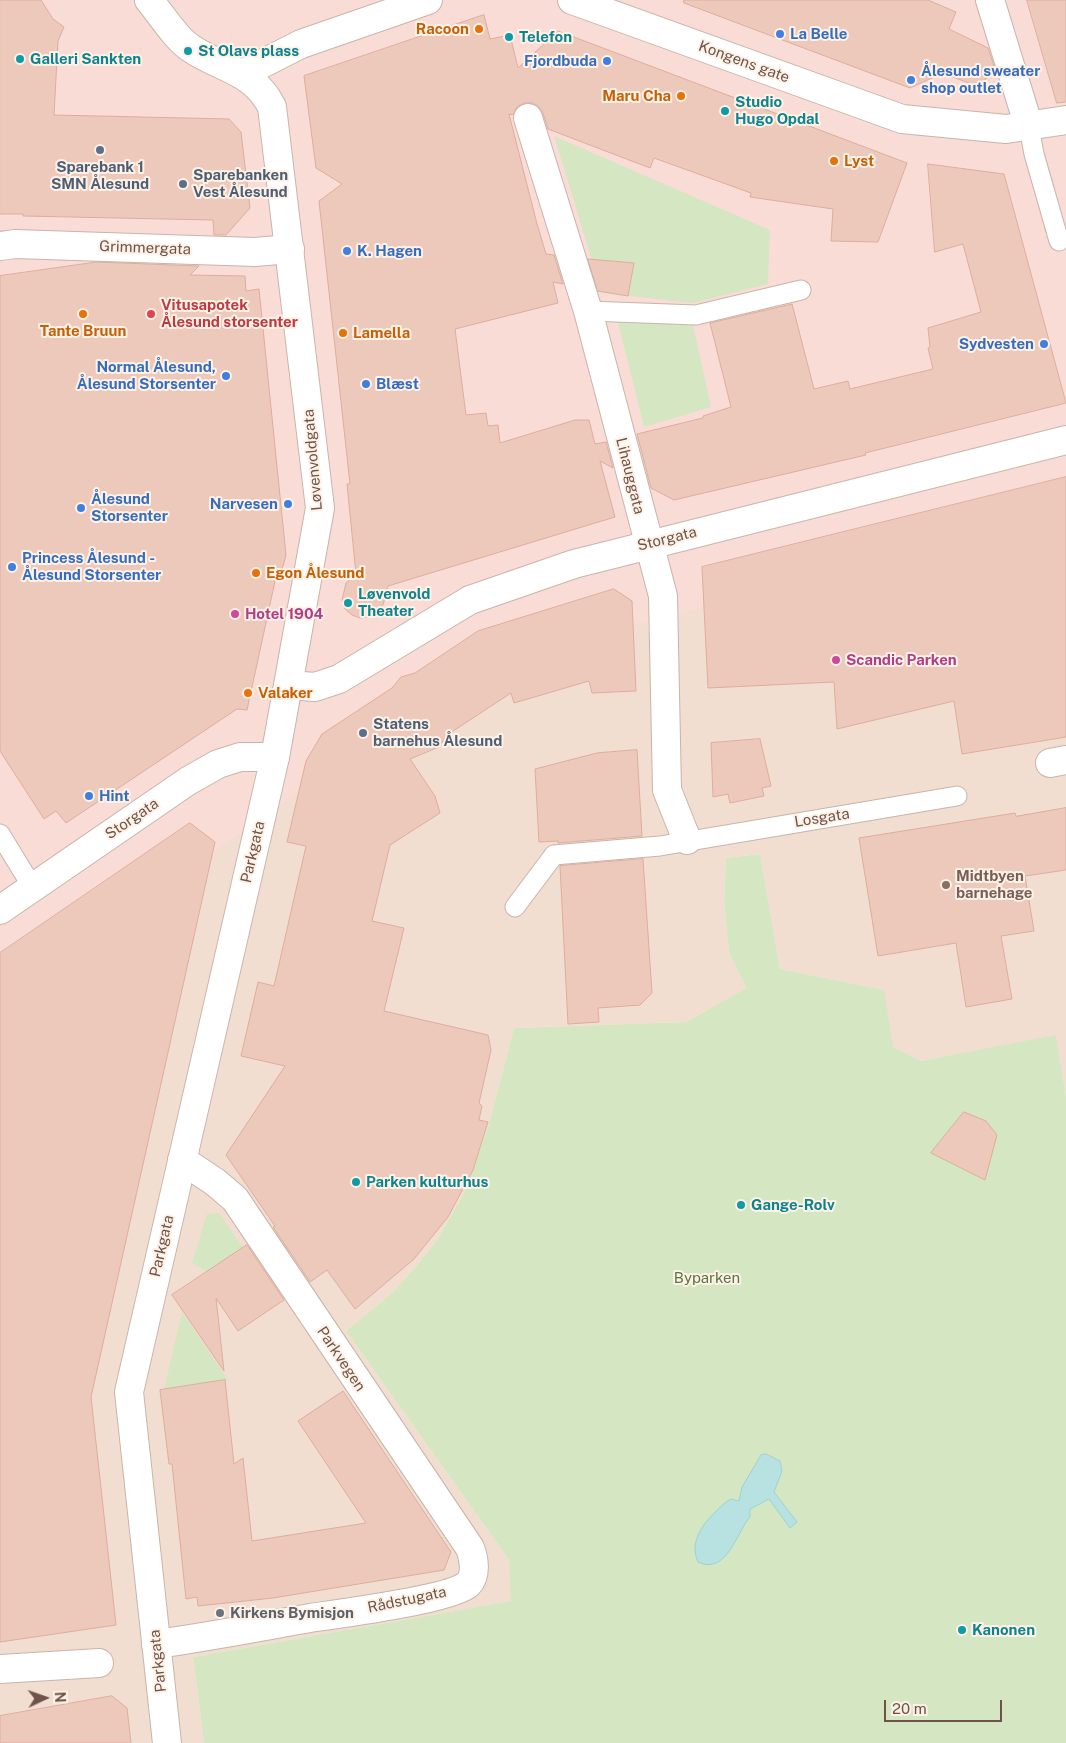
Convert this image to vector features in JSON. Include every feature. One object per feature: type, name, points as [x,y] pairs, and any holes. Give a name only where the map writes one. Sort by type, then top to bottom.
[{"type":"street","points":[[148,0],[188,47],[242,74],[264,91],[272,107],[290,249]]},
{"type":"street","points":[[242,74],[301,44],[428,0]]},
{"type":"street","name":"Kongens gate","points":[[572,0],[902,118],[1006,129],[1066,120]]},
{"type":"street","points":[[990,0],[1028,127]]},
{"type":"street","name":"Lihauggata","points":[[528,118],[588,311],[663,596],[667,790],[687,840]]},
{"type":"street","name":"Grimmergata","points":[[0,246],[15,244],[255,252],[290,249]]},
{"type":"street","name":"Løvenvoldgata","points":[[275,757],[320,508],[290,249]]},
{"type":"street","name":"Storgata","points":[[289,685],[315,687],[339,679],[470,600],[574,564],[1066,440]]},
{"type":"street","name":"Storgata","points":[[0,910],[188,781],[218,764],[240,757],[275,757]]},
{"type":"street","name":"Parkgata","points":[[167,1743],[129,1392],[275,757]]},
{"type":"street","name":"Parkvegen","points":[[182,1160],[216,1182],[235,1199],[470,1548],[474,1557],[473,1575]]},
{"type":"street","name":"Rådstugata","points":[[156,1644],[236,1633],[412,1601],[462,1589],[470,1582],[473,1575]]},
{"type":"street","points":[[0,1668],[99,1663]]},
{"type":"lane","points":[[1028,127],[1059,240]]},
{"type":"lane","points":[[588,311],[696,315],[801,290]]},
{"type":"lane","name":"Losgata","points":[[514,906],[554,855],[660,846],[957,796]]},
{"type":"lane","points":[[0,834],[33,888]]},
{"type":"shaded area","points":[[0,0],[1066,0],[1066,1097],[1056,1036],[921,1061],[892,1047],[883,990],[780,969],[760,854],[726,858],[724,900],[729,953],[746,988],[686,1022],[514,1028],[489,1124],[464,1193],[437,1240],[413,1270],[392,1293],[346,1331],[509,1560],[512,1601],[193,1657],[204,1743],[0,1743]]},
{"type":"shaded area","points":[[0,0],[1066,0],[1066,521],[619,628],[339,765],[0,998]]},
{"type":"green space","points":[[554,136],[770,230],[768,284],[693,303],[602,293]]},
{"type":"green space","points":[[618,323],[693,325],[711,407],[644,427]]},
{"type":"green space","name":"Byparken","points":[[760,854],[780,969],[884,990],[893,1047],[921,1061],[1056,1035],[1066,1097],[1066,1743],[204,1743],[193,1657],[511,1601],[509,1560],[346,1331],[392,1293],[413,1270],[437,1240],[464,1193],[489,1124],[514,1028],[686,1022],[746,988],[729,953],[724,900],[726,858]]},
{"type":"green space","points":[[219,1213],[244,1249],[210,1273],[192,1263],[207,1214]]},
{"type":"green space","points":[[182,1312],[228,1380],[164,1390]]},
{"type":"water","points":[[766,1454],[780,1461],[782,1471],[774,1492],[797,1522],[790,1528],[769,1499],[750,1509],[750,1517],[724,1558],[717,1563],[708,1565],[698,1562],[695,1545],[707,1521],[726,1502],[731,1499],[739,1501],[742,1487],[761,1455]]},
{"type":"building","points":[[0,0],[41,0],[53,19],[64,27],[58,41],[54,115],[229,119],[241,132],[250,208],[226,235],[214,235],[213,220],[0,214]]},
{"type":"building","points":[[684,0],[928,0],[956,12],[949,29],[988,48],[994,66],[991,75],[982,82],[971,84],[943,73],[910,88],[684,3]]},
{"type":"building","points":[[1027,0],[1066,0],[1066,102],[1057,103]]},
{"type":"building","points":[[484,15],[490,39],[510,35],[518,68],[558,31],[907,163],[878,242],[831,241],[833,209],[750,197],[751,193],[654,158],[650,168],[548,129],[543,113],[538,106],[532,103],[524,103],[517,107],[513,115],[509,114],[537,224],[546,254],[554,255],[563,284],[553,282],[558,303],[455,329],[466,415],[486,413],[488,426],[498,425],[500,443],[575,420],[589,420],[595,444],[606,442],[613,468],[600,461],[615,517],[388,586],[383,605],[377,613],[369,617],[360,618],[352,615],[345,609],[342,600],[346,583],[356,574],[347,484],[350,484],[319,201],[342,184],[316,168],[304,76]]},
{"type":"building","points":[[928,164],[1004,174],[1066,403],[865,453],[866,455],[674,500],[651,488],[637,434],[703,418],[703,416],[731,407],[710,323],[792,304],[814,389],[848,381],[850,389],[933,369],[928,348],[930,347],[928,328],[981,312],[963,244],[935,252]]},
{"type":"building","points":[[588,259],[634,263],[628,296],[598,291]]},
{"type":"building","points":[[97,262],[199,266],[190,275],[245,276],[246,291],[259,289],[286,555],[282,570],[277,572],[247,710],[237,709],[66,823],[56,811],[44,819],[0,751],[0,276]]},
{"type":"building","points":[[1066,477],[1066,737],[962,754],[954,701],[837,729],[834,682],[708,688],[702,567]]},
{"type":"building","points":[[614,589],[632,601],[636,691],[592,693],[589,681],[514,703],[511,693],[447,735],[439,747],[410,759],[435,796],[440,813],[390,845],[372,921],[404,928],[384,1011],[488,1035],[491,1050],[479,1103],[482,1106],[479,1120],[488,1122],[473,1170],[448,1217],[414,1259],[355,1309],[327,1270],[310,1282],[273,1227],[275,1226],[226,1155],[285,1066],[241,1056],[258,982],[274,986],[306,846],[287,842],[306,761],[322,734],[392,688],[401,677],[415,673],[478,631]]},
{"type":"building","points":[[760,739],[771,786],[762,788],[764,796],[730,803],[728,794],[713,797],[711,743]]},
{"type":"building","points":[[637,750],[642,836],[558,843],[558,841],[539,842],[535,769],[597,753]]},
{"type":"building","points":[[1066,808],[1066,870],[1025,876],[1034,931],[1001,936],[1012,999],[966,1007],[956,943],[878,956],[859,838],[1015,813],[1016,816]]},
{"type":"building","points":[[190,823],[215,842],[91,1397],[116,1625],[0,1642],[0,953]]},
{"type":"building","points":[[643,859],[652,993],[640,1005],[598,1008],[599,1022],[568,1024],[560,866]]},
{"type":"building","points":[[964,1112],[986,1121],[997,1135],[985,1180],[931,1153]]},
{"type":"building","points":[[247,1245],[284,1300],[238,1331],[216,1298],[224,1371],[172,1295]]},
{"type":"building","points":[[225,1380],[234,1464],[243,1458],[252,1541],[366,1523],[298,1421],[343,1391],[451,1552],[444,1570],[273,1598],[198,1606],[197,1597],[186,1599],[172,1464],[169,1464],[160,1390]]},
{"type":"building","points":[[112,1696],[127,1708],[131,1743],[0,1743],[0,1716]]},
{"type":"place","name":"Racoon","points":[[479,29]]},
{"type":"place","name":"La Belle","points":[[780,34]]},
{"type":"place","name":"Telefon","points":[[509,37]]},
{"type":"place","name":"St Olavs plass","points":[[188,51]]},
{"type":"place","name":"Galleri Sankten","points":[[20,59]]},
{"type":"place","name":"Fjordbuda","points":[[607,61]]},
{"type":"place","name":"Ålesund sweater shop outlet","points":[[911,80]]},
{"type":"place","name":"Maru Cha","points":[[681,96]]},
{"type":"place","name":"Studio Hugo Opdal","points":[[725,111]]},
{"type":"place","name":"Sparebank 1 SMN Ålesund","points":[[100,150]]},
{"type":"place","name":"Lyst","points":[[834,161]]},
{"type":"place","name":"Sparebanken Vest Ålesund","points":[[183,184]]},
{"type":"place","name":"K. Hagen","points":[[347,251]]},
{"type":"place","name":"Tante Bruun","points":[[83,314]]},
{"type":"place","name":"Vitusapotek Ålesund storsenter","points":[[151,314]]},
{"type":"place","name":"Lamella","points":[[343,333]]},
{"type":"place","name":"Sydvesten","points":[[1044,344]]},
{"type":"place","name":"Normal Ålesund, Ålesund Storsenter","points":[[226,376]]},
{"type":"place","name":"Blæst","points":[[366,384]]},
{"type":"place","name":"Narvesen","points":[[288,504]]},
{"type":"place","name":"Ålesund Storsenter","points":[[81,508]]},
{"type":"place","name":"Princess Ålesund - Ålesund Storsenter","points":[[12,567]]},
{"type":"place","name":"Egon Ålesund","points":[[256,573]]},
{"type":"place","name":"Løvenvold Theater","points":[[348,603]]},
{"type":"place","name":"Hotel 1904","points":[[235,614]]},
{"type":"place","name":"Scandic Parken","points":[[836,660]]},
{"type":"place","name":"Valaker","points":[[248,693]]},
{"type":"place","name":"Statens barnehus Ålesund","points":[[363,733]]},
{"type":"place","name":"Hint","points":[[89,796]]},
{"type":"place","name":"Midtbyen barnehage","points":[[946,885]]},
{"type":"place","name":"Parken kulturhus","points":[[356,1182]]},
{"type":"place","name":"Gange-Rolv","points":[[741,1205]]},
{"type":"place","name":"Kirkens Bymisjon","points":[[220,1613]]},
{"type":"place","name":"Kanonen","points":[[962,1630]]}]
